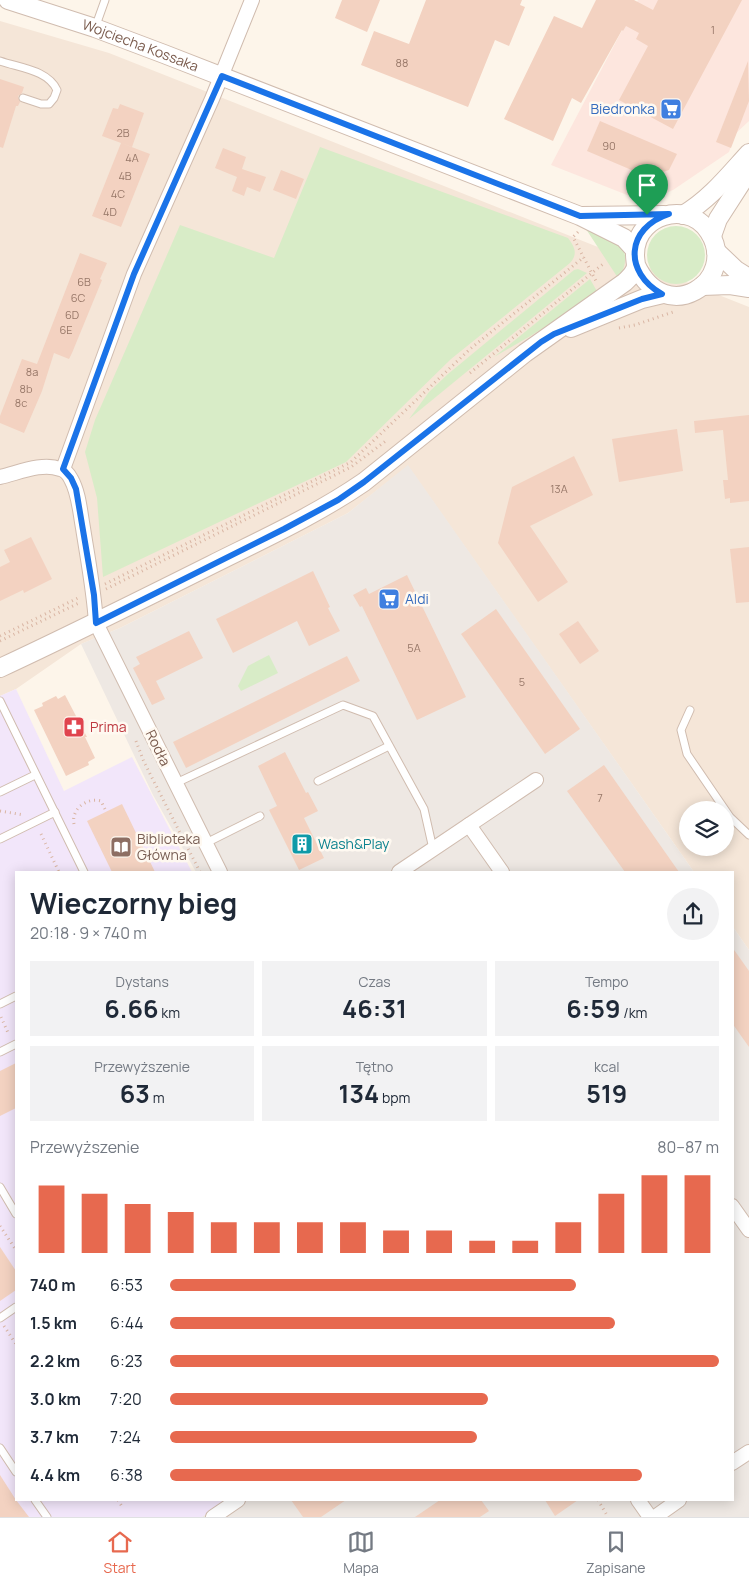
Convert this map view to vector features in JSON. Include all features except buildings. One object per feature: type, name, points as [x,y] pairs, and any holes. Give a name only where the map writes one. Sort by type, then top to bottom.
[{"type":"street","name":"Wojciecha Kossaka","points":[[8,0],[94,28],[222,76],[580,216],[624,238],[635,258]]},
{"type":"street","points":[[63,469],[134,274],[222,76],[252,0]]},
{"type":"street","points":[[0,668],[96,623],[338,500],[364,482],[525,353],[625,282],[634,272],[639,237],[646,226],[657,218],[676,215],[698,206],[713,194],[749,152]]},
{"type":"street","points":[[554,334],[642,299],[662,294],[676,296],[690,293],[702,286],[715,267],[714,244],[718,219],[749,171]]},
{"type":"street","name":"Wojciecha Kossaka","points":[[580,216],[676,215]]},
{"type":"street","points":[[676,215],[700,222],[707,228],[714,244],[736,270],[749,278]]},
{"type":"street","points":[[635,258],[642,277],[651,287],[662,294]]},
{"type":"street","points":[[702,286],[730,285],[749,288]]},
{"type":"street","points":[[0,477],[44,467],[63,469],[71,478],[76,489],[94,595],[96,623]]},
{"type":"street","name":"Rodła","points":[[96,623],[220,871]]},
{"type":"street","points":[[401,871],[536,780]]},
{"type":"street","points":[[469,825],[501,871]]},
{"type":"street","points":[[734,1209],[749,1230]]},
{"type":"street","points":[[734,1462],[749,1452]]},
{"type":"street","points":[[213,1517],[237,1501]]},
{"type":"street","points":[[639,1501],[650,1517]]},
{"type":"street","points":[[655,1517],[678,1501]]},
{"type":"lane","points":[[94,28],[105,0]]},
{"type":"lane","points":[[0,62],[44,75],[53,82],[57,90],[49,104],[41,104],[23,98]]},
{"type":"lane","points":[[0,701],[84,871]]},
{"type":"lane","points":[[176,783],[343,705],[373,716],[424,809],[433,850]]},
{"type":"lane","points":[[690,710],[681,730],[688,754],[730,817],[749,835]]},
{"type":"lane","points":[[318,781],[389,746]]},
{"type":"lane","points":[[0,792],[35,775]]},
{"type":"lane","points":[[0,839],[55,812]]},
{"type":"lane","points":[[206,843],[260,816]]},
{"type":"lane","points":[[0,1004],[15,996]]},
{"type":"lane","points":[[0,1052],[15,1044]]},
{"type":"lane","points":[[0,1187],[15,1212]]},
{"type":"lane","points":[[0,1319],[15,1308]]},
{"type":"lane","points":[[0,1448],[15,1470]]},
{"type":"lane","points":[[36,1501],[47,1517]]},
{"type":"path","points":[[572,237],[599,287]]},
{"type":"path","points":[[101,586],[351,462],[470,350],[584,257]]},
{"type":"path","points":[[465,377],[603,264]]},
{"type":"path","points":[[104,591],[350,468],[390,438]]},
{"type":"path","points":[[0,636],[87,593]]},
{"type":"path","points":[[0,642],[81,602]]},
{"type":"path","points":[[74,827],[73,818],[77,808],[94,799],[101,801],[105,810]]},
{"type":"path","points":[[0,811],[33,816]]},
{"type":"path","points":[[41,834],[59,871]]},
{"type":"path","points":[[0,1226],[15,1248]]},
{"type":"path","points":[[0,1319],[15,1342]]},
{"type":"path","points":[[119,1501],[123,1508]]},
{"type":"path","points":[[599,1501],[608,1517]]},
{"type":"shaded area","points":[[638,0],[749,0],[749,121],[735,134],[729,152],[673,190],[645,202],[551,165]]},
{"type":"shaded area","points":[[0,21],[109,53],[749,307],[749,950],[734,928],[734,871],[693,871],[683,856],[734,856],[734,801],[679,801],[679,851],[408,466],[348,513],[120,628],[81,644],[16,689],[0,696]]},
{"type":"shaded area","points":[[408,465],[679,851],[679,856],[683,856],[693,871],[195,871],[153,795],[81,644],[120,628],[348,513]]},
{"type":"shaded area","points":[[16,689],[64,791],[132,757],[191,871],[15,871],[15,1501],[226,1501],[202,1517],[0,1517],[0,696]]},
{"type":"shaded area","points":[[734,928],[749,950],[749,1517],[202,1517],[226,1501],[734,1501]]},
{"type":"green space","points":[[320,147],[568,238],[574,247],[574,257],[570,263],[451,359],[346,462],[103,577],[97,498],[85,452],[95,420],[180,225],[274,258]]},
{"type":"green space","points":[[584,226],[613,240],[623,249],[625,262],[623,271],[618,278]]},
{"type":"green space","points":[[676,226],[687,228],[697,234],[703,244],[705,255],[703,266],[697,276],[687,282],[676,284],[665,282],[655,276],[649,266],[647,255],[649,244],[655,234],[665,228]]},
{"type":"green space","points":[[578,269],[587,273],[409,419],[429,392],[448,374],[574,270]]},
{"type":"green space","points":[[590,279],[598,293],[494,357]]},
{"type":"green space","points":[[269,655],[278,673],[241,691],[238,686],[248,666]]},
{"type":"place","name":"Biedronka","points":[[671,109]]},
{"type":"place","name":"Aldi","points":[[389,599]]},
{"type":"place","name":"Prima","points":[[74,727]]},
{"type":"place","name":"Wash&Play","points":[[302,844]]},
{"type":"place","name":"Biblioteka Główna","points":[[121,847]]},
{"type":"route","points":[[222,76],[580,216],[647,215],[669,214],[657,218],[646,226],[639,237],[635,250],[636,265],[642,277],[651,287],[662,294],[642,299],[596,319],[554,334],[525,353],[417,441],[338,500],[96,623],[94,595],[76,489],[71,478],[63,469],[134,274],[222,76]]}]
